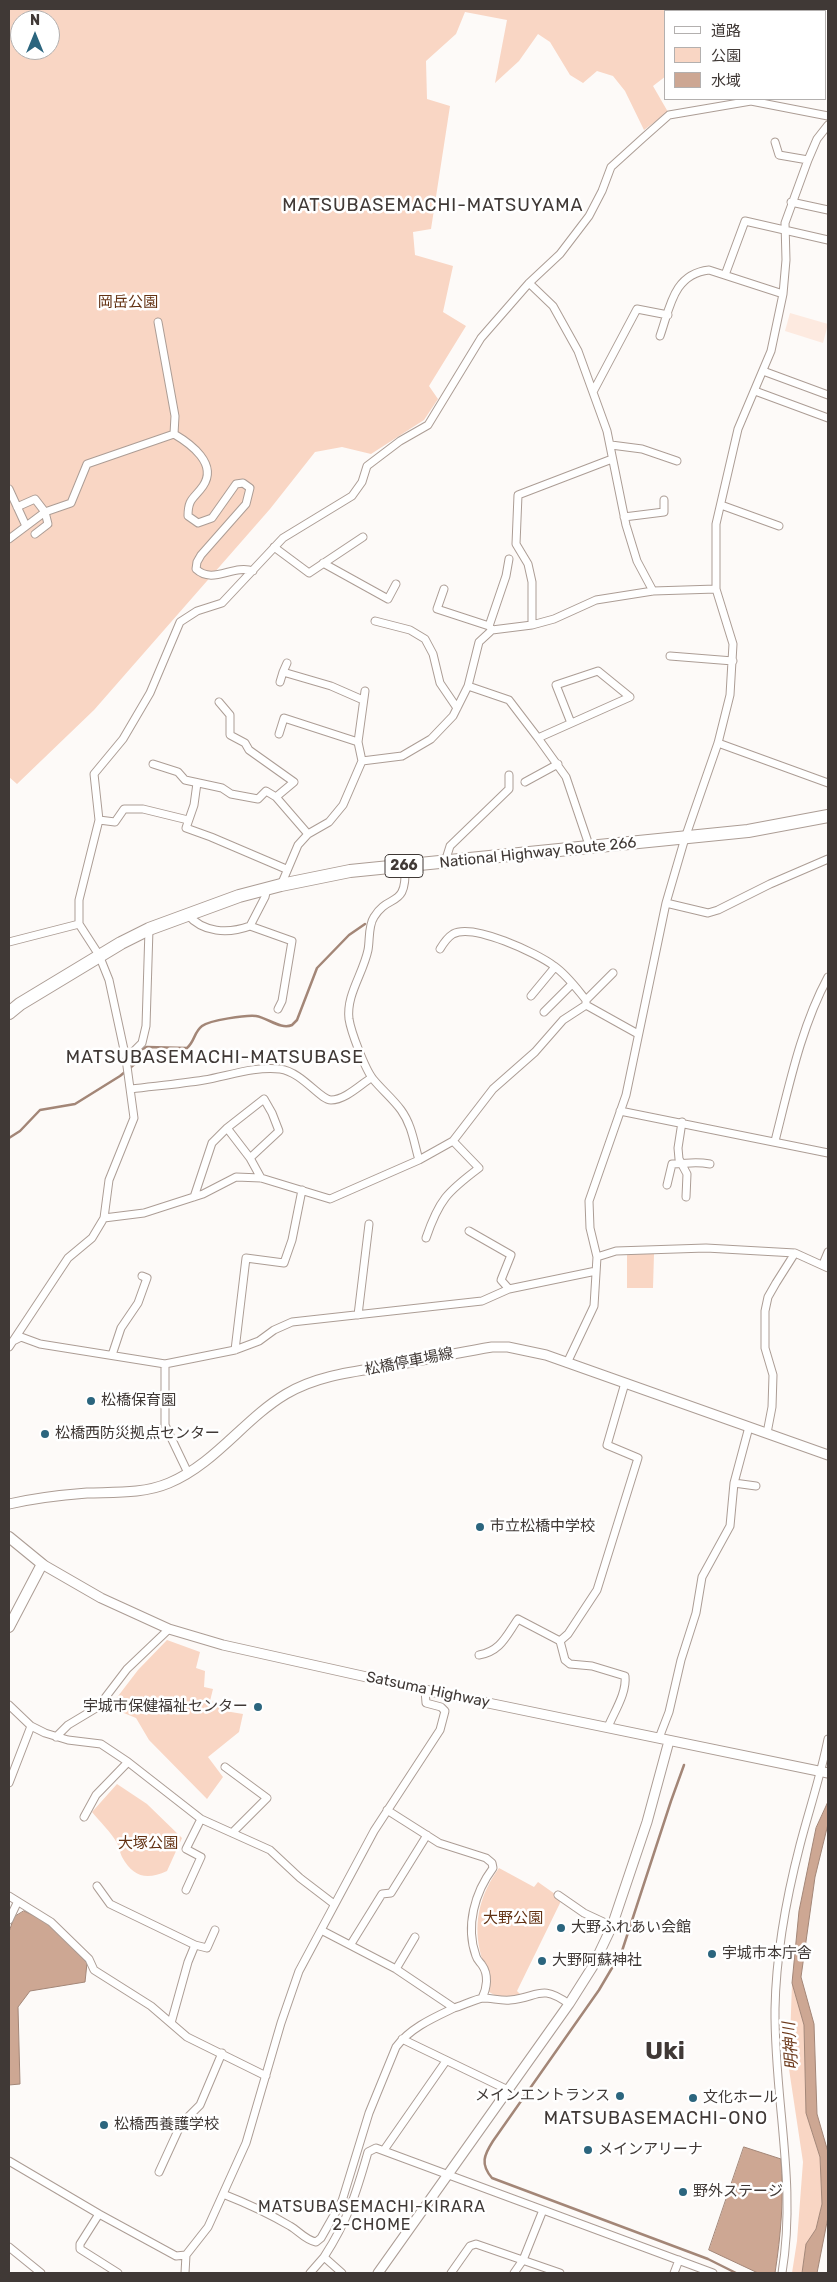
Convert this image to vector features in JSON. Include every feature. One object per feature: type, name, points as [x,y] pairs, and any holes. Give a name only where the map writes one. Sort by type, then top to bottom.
[{"type":"highway","name":"National Highway Route 266","points":[[9,1013],[20,1004],[99,955],[149,929],[187,914],[267,888],[350,871],[748,832],[828,816]]},
{"type":"main road","points":[[9,1537],[42,1564],[9,1627]]},
{"type":"street","points":[[10,1343],[68,1258],[92,1238],[104,1218],[109,1180],[134,1118],[131,1090],[109,980],[99,955],[79,924],[79,900],[99,820],[94,774],[123,739],[145,700],[180,622],[197,611],[222,603],[283,538],[352,496],[362,482],[367,466],[400,441],[428,425],[481,338],[529,283],[560,254],[589,216],[611,167],[669,115],[751,100],[828,116]]},
{"type":"street","points":[[567,1363],[594,1306],[597,1257],[590,1228],[589,1201],[626,1095],[666,903],[685,838],[718,743],[730,695],[733,644],[716,589],[716,524],[738,429],[771,350],[783,294],[786,260],[785,231],[791,202],[817,139],[828,125]]},
{"type":"street","points":[[774,142],[779,155],[808,160]]},
{"type":"street","points":[[791,202],[828,210]]},
{"type":"street","points":[[725,275],[746,221],[828,240]]},
{"type":"street","points":[[660,336],[673,294],[678,286],[700,271],[709,270],[783,294]]},
{"type":"street","points":[[529,283],[560,316],[578,350],[594,390],[611,445],[612,459],[624,517],[637,560],[653,592]]},
{"type":"street","points":[[594,390],[637,309],[668,315]]},
{"type":"street","points":[[158,322],[175,416],[174,434]]},
{"type":"street","points":[[763,371],[828,395]]},
{"type":"street","points":[[754,391],[828,418]]},
{"type":"street","points":[[9,539],[45,512],[71,503],[87,464],[174,434],[188,442],[202,457],[207,470],[204,484],[188,502],[188,516],[198,523],[212,518],[236,484],[243,483],[250,488],[246,504],[201,555],[196,562],[196,569],[201,574],[210,577],[233,570],[246,569],[253,571]]},
{"type":"street","points":[[611,445],[642,449],[677,461]]},
{"type":"street","points":[[532,625],[532,582],[528,564],[516,544],[518,495],[612,459]]},
{"type":"street","points":[[9,489],[26,526]]},
{"type":"street","points":[[17,508],[35,499],[45,512],[48,524],[35,534]]},
{"type":"street","points":[[624,517],[664,512],[664,500]]},
{"type":"street","points":[[721,505],[779,526]]},
{"type":"street","points":[[274,548],[309,573],[363,537]]},
{"type":"street","points":[[362,761],[402,756],[430,739],[453,716],[468,686],[479,642],[490,628],[509,559]]},
{"type":"street","points":[[323,563],[388,599],[396,584]]},
{"type":"street","points":[[444,589],[437,609],[490,628],[532,625],[554,619],[596,600],[653,592],[716,589]]},
{"type":"street","points":[[375,621],[410,630],[425,639],[433,654],[440,683],[457,708]]},
{"type":"street","points":[[670,656],[733,661]]},
{"type":"street","points":[[280,682],[287,663]]},
{"type":"street","points":[[538,738],[630,697],[598,671],[556,685],[571,723]]},
{"type":"street","points":[[284,672],[331,686],[363,700]]},
{"type":"street","points":[[468,686],[509,700],[558,764],[566,777],[590,848]]},
{"type":"street","points":[[281,885],[286,869],[298,845],[308,834],[329,822],[343,805],[362,761],[358,742],[365,691]]},
{"type":"street","points":[[219,702],[230,715],[230,734],[245,743],[249,750],[294,782],[276,797]]},
{"type":"street","points":[[279,734],[284,718],[358,742]]},
{"type":"street","points":[[718,743],[828,783]]},
{"type":"street","points":[[153,764],[178,772],[185,780],[222,788],[231,794],[258,799],[266,792],[276,797],[308,834]]},
{"type":"street","points":[[525,782],[558,764]]},
{"type":"street","points":[[445,863],[450,846],[509,790],[509,775]]},
{"type":"street","points":[[196,783],[194,805],[186,828],[286,869]]},
{"type":"street","points":[[99,820],[115,822],[124,809],[142,809],[188,820]]},
{"type":"street","points":[[666,903],[708,913],[828,859]]},
{"type":"street","points":[[405,866],[404,890],[397,899],[381,909],[374,918],[366,957],[352,993],[349,1020],[371,1078],[402,1111],[410,1125],[419,1160]]},
{"type":"street","points":[[250,926],[267,888]]},
{"type":"street","points":[[187,914],[199,926],[237,931],[250,926],[292,941],[282,1002],[278,1009]]},
{"type":"street","points":[[9,942],[79,924]]},
{"type":"street","points":[[126,1063],[142,1043],[146,1026],[149,929]]},
{"type":"street","points":[[440,949],[452,934],[462,931],[488,936],[538,955],[555,967],[572,984],[586,1003],[638,1034]]},
{"type":"street","points":[[531,996],[555,967]]},
{"type":"street","points":[[104,1218],[144,1213],[194,1197],[236,1177],[261,1178],[330,1199],[419,1160],[453,1141],[493,1089],[535,1052],[563,1020],[586,1003],[613,973]]},
{"type":"street","points":[[775,1141],[804,1038],[819,995],[828,977]]},
{"type":"street","points":[[544,1012],[572,984]]},
{"type":"street","points":[[131,1090],[260,1069],[281,1069],[296,1074],[309,1083],[325,1099],[330,1100],[342,1097],[371,1078]]},
{"type":"street","points":[[194,1197],[212,1143],[264,1099],[272,1112],[279,1132],[250,1158]]},
{"type":"street","points":[[620,1110],[828,1153]]},
{"type":"street","points":[[682,1122],[678,1148],[679,1159],[687,1174],[686,1197]]},
{"type":"street","points":[[228,1128],[250,1158],[261,1178]]},
{"type":"street","points":[[426,1238],[442,1200],[451,1189],[479,1168],[453,1141]]},
{"type":"street","points":[[667,1185],[672,1164],[683,1164],[690,1161],[710,1164]]},
{"type":"street","points":[[235,1350],[246,1258],[284,1264],[292,1240],[302,1190]]},
{"type":"street","points":[[358,1315],[369,1224]]},
{"type":"street","points":[[469,1230],[511,1255],[502,1280],[509,1289]]},
{"type":"street","points":[[597,1257],[616,1251],[696,1248],[796,1253],[825,1266],[828,1252]]},
{"type":"street","points":[[767,1433],[772,1407],[773,1375],[764,1348],[765,1311],[768,1297],[796,1253]]},
{"type":"street","points":[[10,1343],[20,1338],[40,1344],[112,1354],[165,1364],[235,1350],[259,1341],[292,1322],[482,1301],[509,1289],[596,1271]]},
{"type":"street","points":[[112,1354],[122,1328],[138,1303],[148,1278],[142,1276]]},
{"type":"street","name":"松橋停車場線","points":[[9,1504],[51,1496],[146,1491],[170,1483],[188,1473],[285,1395],[328,1376],[492,1347],[525,1349],[828,1454]]},
{"type":"street","points":[[165,1364],[165,1425],[188,1473]]},
{"type":"street","points":[[560,1641],[568,1634],[597,1590],[638,1458],[607,1445],[624,1384]]},
{"type":"street","points":[[658,1738],[669,1712],[681,1660],[696,1613],[702,1577],[730,1526],[734,1483],[749,1427]]},
{"type":"street","points":[[734,1483],[756,1486]]},
{"type":"street","name":"Satsuma Highway","points":[[42,1564],[101,1598],[169,1629],[223,1645],[426,1690],[825,1772]]},
{"type":"street","points":[[479,1655],[492,1653],[503,1642],[518,1619],[560,1641],[565,1660],[570,1664],[592,1666],[625,1676],[626,1682],[621,1698],[608,1727]]},
{"type":"street","points":[[56,1737],[68,1725],[98,1707],[127,1669],[169,1629]]},
{"type":"street","points":[[185,2273],[186,2255],[208,2227],[246,2143],[292,1988],[334,1904],[387,1810],[440,1730],[445,1711],[442,1708],[426,1703],[426,1690]]},
{"type":"street","points":[[9,1706],[31,1726],[56,1737],[75,1741],[96,1742],[128,1762],[201,1819],[270,1850],[300,1878],[334,1904]]},
{"type":"street","points":[[9,1783],[31,1726]]},
{"type":"street","points":[[782,2273],[788,2213],[788,2181],[776,2070],[777,1976],[782,1934],[800,1846],[825,1772],[828,1739]]},
{"type":"street","points":[[378,2273],[594,1966],[612,1926],[647,1822],[669,1740]]},
{"type":"street","points":[[84,1817],[96,1795],[128,1762]]},
{"type":"street","points":[[225,1767],[267,1798],[233,1832]]},
{"type":"street","points":[[387,1810],[439,1843],[486,1858],[492,1863],[493,1868],[478,1891],[472,1924],[476,1956],[483,1966],[487,1981],[486,1991],[482,1998]]},
{"type":"street","points":[[186,1890],[201,1857],[186,1849],[201,1819]]},
{"type":"street","points":[[351,1944],[382,1894],[391,1893],[426,1835]]},
{"type":"street","points":[[97,1886],[110,1904],[195,1944],[207,1948],[215,1930]]},
{"type":"street","points":[[558,1895],[584,1913],[612,1926]]},
{"type":"street","points":[[9,1896],[17,1903],[50,1922],[89,1959],[94,1970],[134,1994],[188,2037],[266,2076]]},
{"type":"street","points":[[9,1920],[17,1903]]},
{"type":"street","points":[[321,1930],[396,1969],[454,2008]]},
{"type":"street","points":[[396,1969],[415,1937]]},
{"type":"street","points":[[171,2023],[195,1944]]},
{"type":"street","points":[[223,2194],[254,2206],[292,2227],[310,2241],[316,2242],[321,2238],[342,2201],[369,2112],[391,2055],[402,2039],[424,2023],[454,2008],[482,1998],[500,2001],[514,2000],[536,1993],[548,1993],[556,1995],[569,2004]]},
{"type":"street","points":[[402,2039],[508,2090]]},
{"type":"street","points":[[159,2172],[181,2124],[200,2105],[222,2054]]},
{"type":"street","points":[[384,2150],[446,2061]]},
{"type":"street","points":[[310,2273],[324,2258],[340,2232],[352,2206],[368,2152],[376,2148],[447,2176],[713,2273]]},
{"type":"street","points":[[9,2161],[99,2214],[176,2256],[186,2255]]},
{"type":"street","points":[[514,2273],[523,2260],[543,2210]]},
{"type":"street","points":[[99,2214],[80,2244],[80,2249],[118,2273]]},
{"type":"street","points":[[451,2273],[473,2244],[560,2273]]},
{"type":"street","points":[[9,2247],[41,2273]]},
{"type":"street","points":[[324,2258],[342,2273]]},
{"type":"street","points":[[674,2273],[679,2260]]},
{"type":"shaded area","points":[[790,313],[828,324],[823,343],[785,331]]},
{"type":"green space","name":"岡岳公園","points":[[9,9],[742,9],[664,10],[664,78],[653,86],[668,112],[644,130],[625,91],[613,76],[597,71],[583,83],[570,75],[550,42],[538,34],[519,61],[495,83],[507,20],[465,12],[456,34],[426,61],[427,99],[450,106],[431,229],[413,232],[415,255],[453,266],[443,312],[466,326],[429,386],[438,399],[424,420],[371,454],[342,447],[315,452],[270,509],[94,710],[17,784],[9,777]]},
{"type":"green space","points":[[627,1254],[654,1254],[653,1288],[627,1288]]},
{"type":"green space","points":[[167,1640],[200,1652],[196,1668],[205,1671],[204,1687],[213,1689],[210,1701],[226,1705],[225,1711],[243,1714],[239,1732],[208,1757],[223,1777],[207,1799],[149,1740],[136,1718],[114,1709],[112,1704],[138,1670]]},
{"type":"green space","name":"大塚公園","points":[[117,1784],[147,1804],[182,1838],[167,1871],[153,1876],[136,1873],[122,1857],[115,1839],[92,1812]]},
{"type":"green space","name":"大野公園","points":[[499,1868],[534,1887],[538,1882],[562,1899],[517,1991],[521,1995],[508,1998],[489,1992],[489,1979],[481,1957],[477,1928],[483,1897]]},
{"type":"green space","points":[[792,1983],[804,2025],[806,2113],[820,2157],[822,2204],[816,2229],[806,2244],[802,2273],[792,2273],[797,2241],[803,2162],[789,2069]]},
{"type":"water","points":[[828,1802],[828,1824],[815,1877],[801,1977],[814,2024],[817,2114],[828,2152],[828,2217],[817,2273],[802,2273],[806,2244],[816,2229],[822,2204],[820,2157],[806,2113],[804,2025],[792,1983],[799,1911],[816,1828]]},
{"type":"water","points":[[24,1911],[45,1921],[87,1963],[85,1982],[30,1991],[18,2007],[20,2084],[9,2085],[9,1932],[14,1917]]},
{"type":"water","points":[[744,2147],[781,2159],[781,2216],[775,2273],[758,2273],[709,2250]]},
{"type":"waterway","points":[[9,1138],[20,1131],[40,1110],[75,1104],[120,1076],[136,1063],[142,1049],[147,1047],[187,1048],[202,1026],[228,1018],[256,1016],[279,1025],[292,1025],[297,1020],[317,968],[349,935],[365,924]]},
{"type":"waterway","points":[[684,1765],[622,1951],[599,1990],[493,2141],[487,2151],[485,2164],[492,2178],[708,2259],[736,2273]]},
{"type":"place","name":"松橋保育園","points":[[91,1401]]},
{"type":"place","name":"松橋西防災拠点センター","points":[[45,1434]]},
{"type":"place","name":"市立松橋中学校","points":[[480,1527]]},
{"type":"place","name":"宇城市保健福祉センター","points":[[258,1707]]},
{"type":"place","name":"大野ふれあい会館","points":[[561,1928]]},
{"type":"place","name":"宇城市本庁舎","points":[[712,1954]]},
{"type":"place","name":"大野阿蘇神社","points":[[542,1961]]},
{"type":"place","name":"メインエントランス","points":[[620,2096]]},
{"type":"place","name":"文化ホール","points":[[693,2098]]},
{"type":"place","name":"松橋西養護学校","points":[[104,2125]]},
{"type":"place","name":"メインアリーナ","points":[[588,2150]]},
{"type":"place","name":"野外ステージ","points":[[683,2192]]},
{"type":"district","name":"MATSUBASEMACHI-MATSUYAMA","points":[[433,206]]},
{"type":"district","name":"MATSUBASEMACHI-MATSUBASE","points":[[215,1058]]},
{"type":"district","name":"Uki","points":[[665,2052]]},
{"type":"district","name":"MATSUBASEMACHI-ONO","points":[[656,2119]]},
{"type":"district","name":"MATSUBASEMACHI-KIRARA 2-CHOME","points":[[372,2216]]},
{"type":"water label","name":"明神川","points":[[791,2046]]}]
